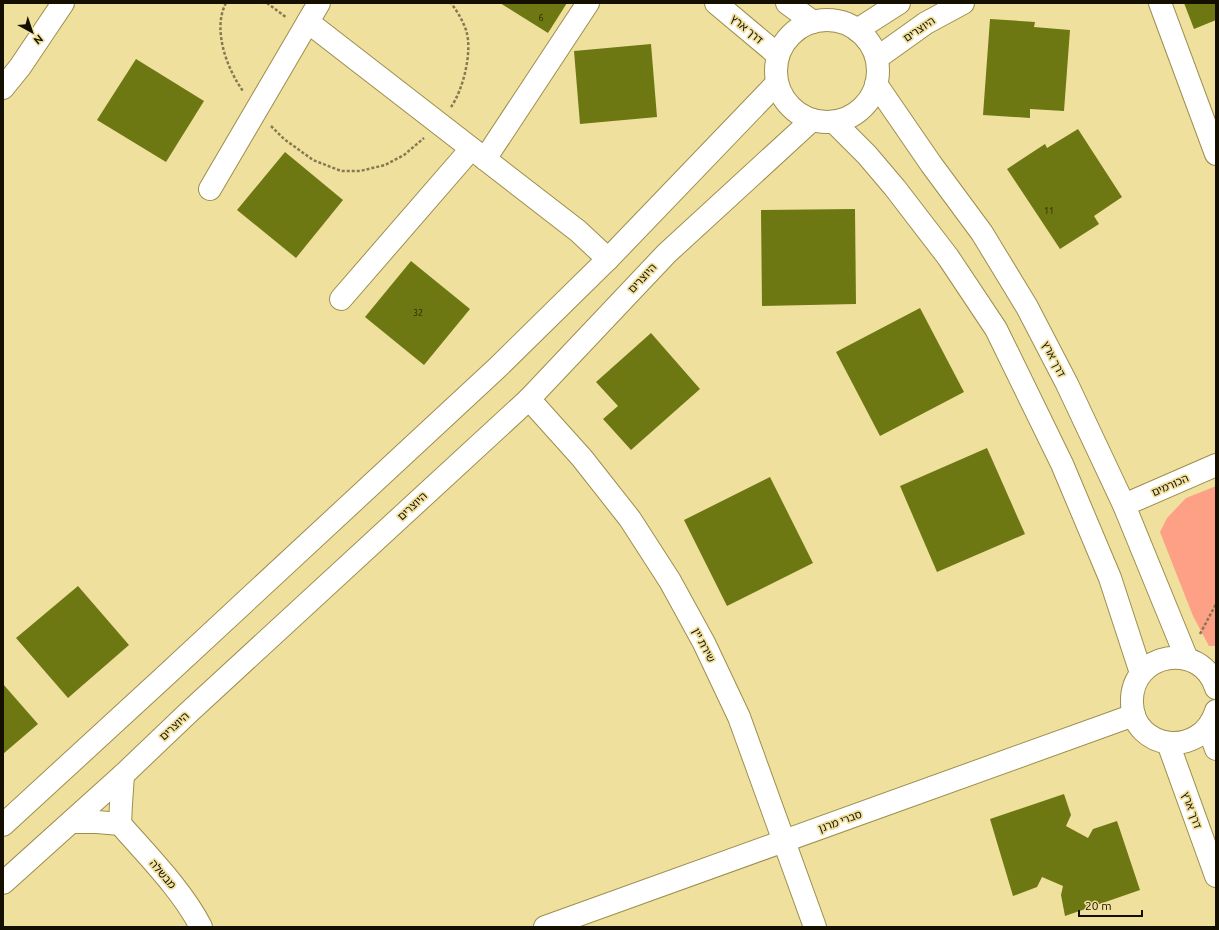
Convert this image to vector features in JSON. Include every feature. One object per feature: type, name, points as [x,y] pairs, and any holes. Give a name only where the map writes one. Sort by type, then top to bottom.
[{"type":"street","points":[[3,88],[20,67],[63,3]]},
{"type":"street","points":[[210,190],[319,3]]},
{"type":"street","points":[[341,299],[478,154],[588,3]]},
{"type":"street","name":"דרך ארץ","points":[[716,3],[778,55]]},
{"type":"street","points":[[787,3],[813,22]]},
{"type":"street","points":[[857,30],[899,3]]},
{"type":"street","name":"היוצרים","points":[[876,58],[926,23],[963,3]]},
{"type":"street","points":[[1160,3],[1216,154]]},
{"type":"street","points":[[824,20],[847,24],[866,38],[872,47],[876,58],[878,72],[876,84],[871,97],[864,106],[845,119],[834,122],[812,120],[800,115],[782,96],[777,83],[776,74],[778,55],[784,44],[792,34],[813,22],[824,20]]},
{"type":"street","points":[[308,22],[578,231],[608,259]]},
{"type":"street","points":[[3,825],[164,678],[491,374],[608,259],[777,83]]},
{"type":"street","name":"דרך ארץ","points":[[876,84],[930,164],[982,233],[1027,307],[1067,384],[1124,505],[1187,659]]},
{"type":"street","name":"היוצרים","points":[[3,883],[72,822],[529,399],[667,253],[812,120]]},
{"type":"street","points":[[834,122],[867,154],[895,188],[948,257],[996,330],[1062,464],[1110,578],[1141,673]]},
{"type":"street","name":"שירת יין","points":[[529,399],[582,458],[630,519],[670,581],[704,643],[739,717],[815,927]]},
{"type":"street","name":"הכורמים","points":[[1124,505],[1216,465]]},
{"type":"street","points":[[1212,719],[1200,735],[1190,740],[1179,743],[1168,743],[1157,740],[1139,725],[1134,714],[1132,693],[1135,682],[1141,673],[1162,659],[1174,657],[1187,659],[1199,665],[1209,674],[1216,687]]},
{"type":"street","name":"סברי מרנן","points":[[545,927],[1134,714]]},
{"type":"street","points":[[1212,719],[1216,749]]},
{"type":"street","name":"דרך ארץ","points":[[1168,743],[1216,876]]},
{"type":"street","points":[[72,822],[120,824],[123,775]]},
{"type":"street","name":"מבשלה","points":[[120,824],[183,898],[201,927]]},
{"type":"path","points":[[226,3],[223,9],[220,35],[226,58],[236,81],[257,110],[284,139],[313,160],[341,171],[360,171],[385,165],[404,156],[440,124],[453,104],[465,78],[468,52],[466,31],[451,3]]},
{"type":"path","points":[[1187,659],[1216,604]]},
{"type":"shaded area","points":[[1216,486],[1216,646],[1209,646],[1193,616],[1160,532],[1167,518],[1186,498]]},
{"type":"building","points":[[500,3],[567,3],[548,33]]},
{"type":"building","points":[[1184,3],[1216,3],[1216,20],[1194,29]]},
{"type":"building","points":[[990,19],[1035,22],[1034,27],[1070,30],[1064,111],[1030,109],[1030,118],[983,115]]},
{"type":"building","points":[[651,44],[657,117],[580,124],[574,51]]},
{"type":"building","points":[[136,59],[204,101],[166,162],[97,120]]},
{"type":"building","points":[[1078,129],[1122,197],[1094,216],[1099,224],[1060,249],[1007,169],[1045,144],[1047,148]]},
{"type":"building","points":[[285,152],[343,200],[296,258],[237,210]]},
{"type":"building","points":[[855,209],[856,304],[762,306],[761,210]]},
{"type":"building","points":[[411,261],[470,309],[424,365],[365,317]]},
{"type":"building","points":[[920,308],[964,392],[880,436],[836,352]]},
{"type":"building","points":[[651,333],[700,389],[631,450],[603,419],[618,406],[596,382]]},
{"type":"building","points":[[987,448],[1025,534],[937,572],[900,486]]},
{"type":"building","points":[[770,477],[813,563],[727,606],[684,520]]},
{"type":"building","points":[[78,586],[129,645],[68,698],[16,638]]},
{"type":"building","points":[[3,684],[38,724],[3,754]]},
{"type":"building","points":[[1064,794],[1071,815],[1066,826],[1088,838],[1093,829],[1117,821],[1140,890],[1065,916],[1061,895],[1063,886],[1042,877],[1037,887],[1013,896],[990,819]]}]
